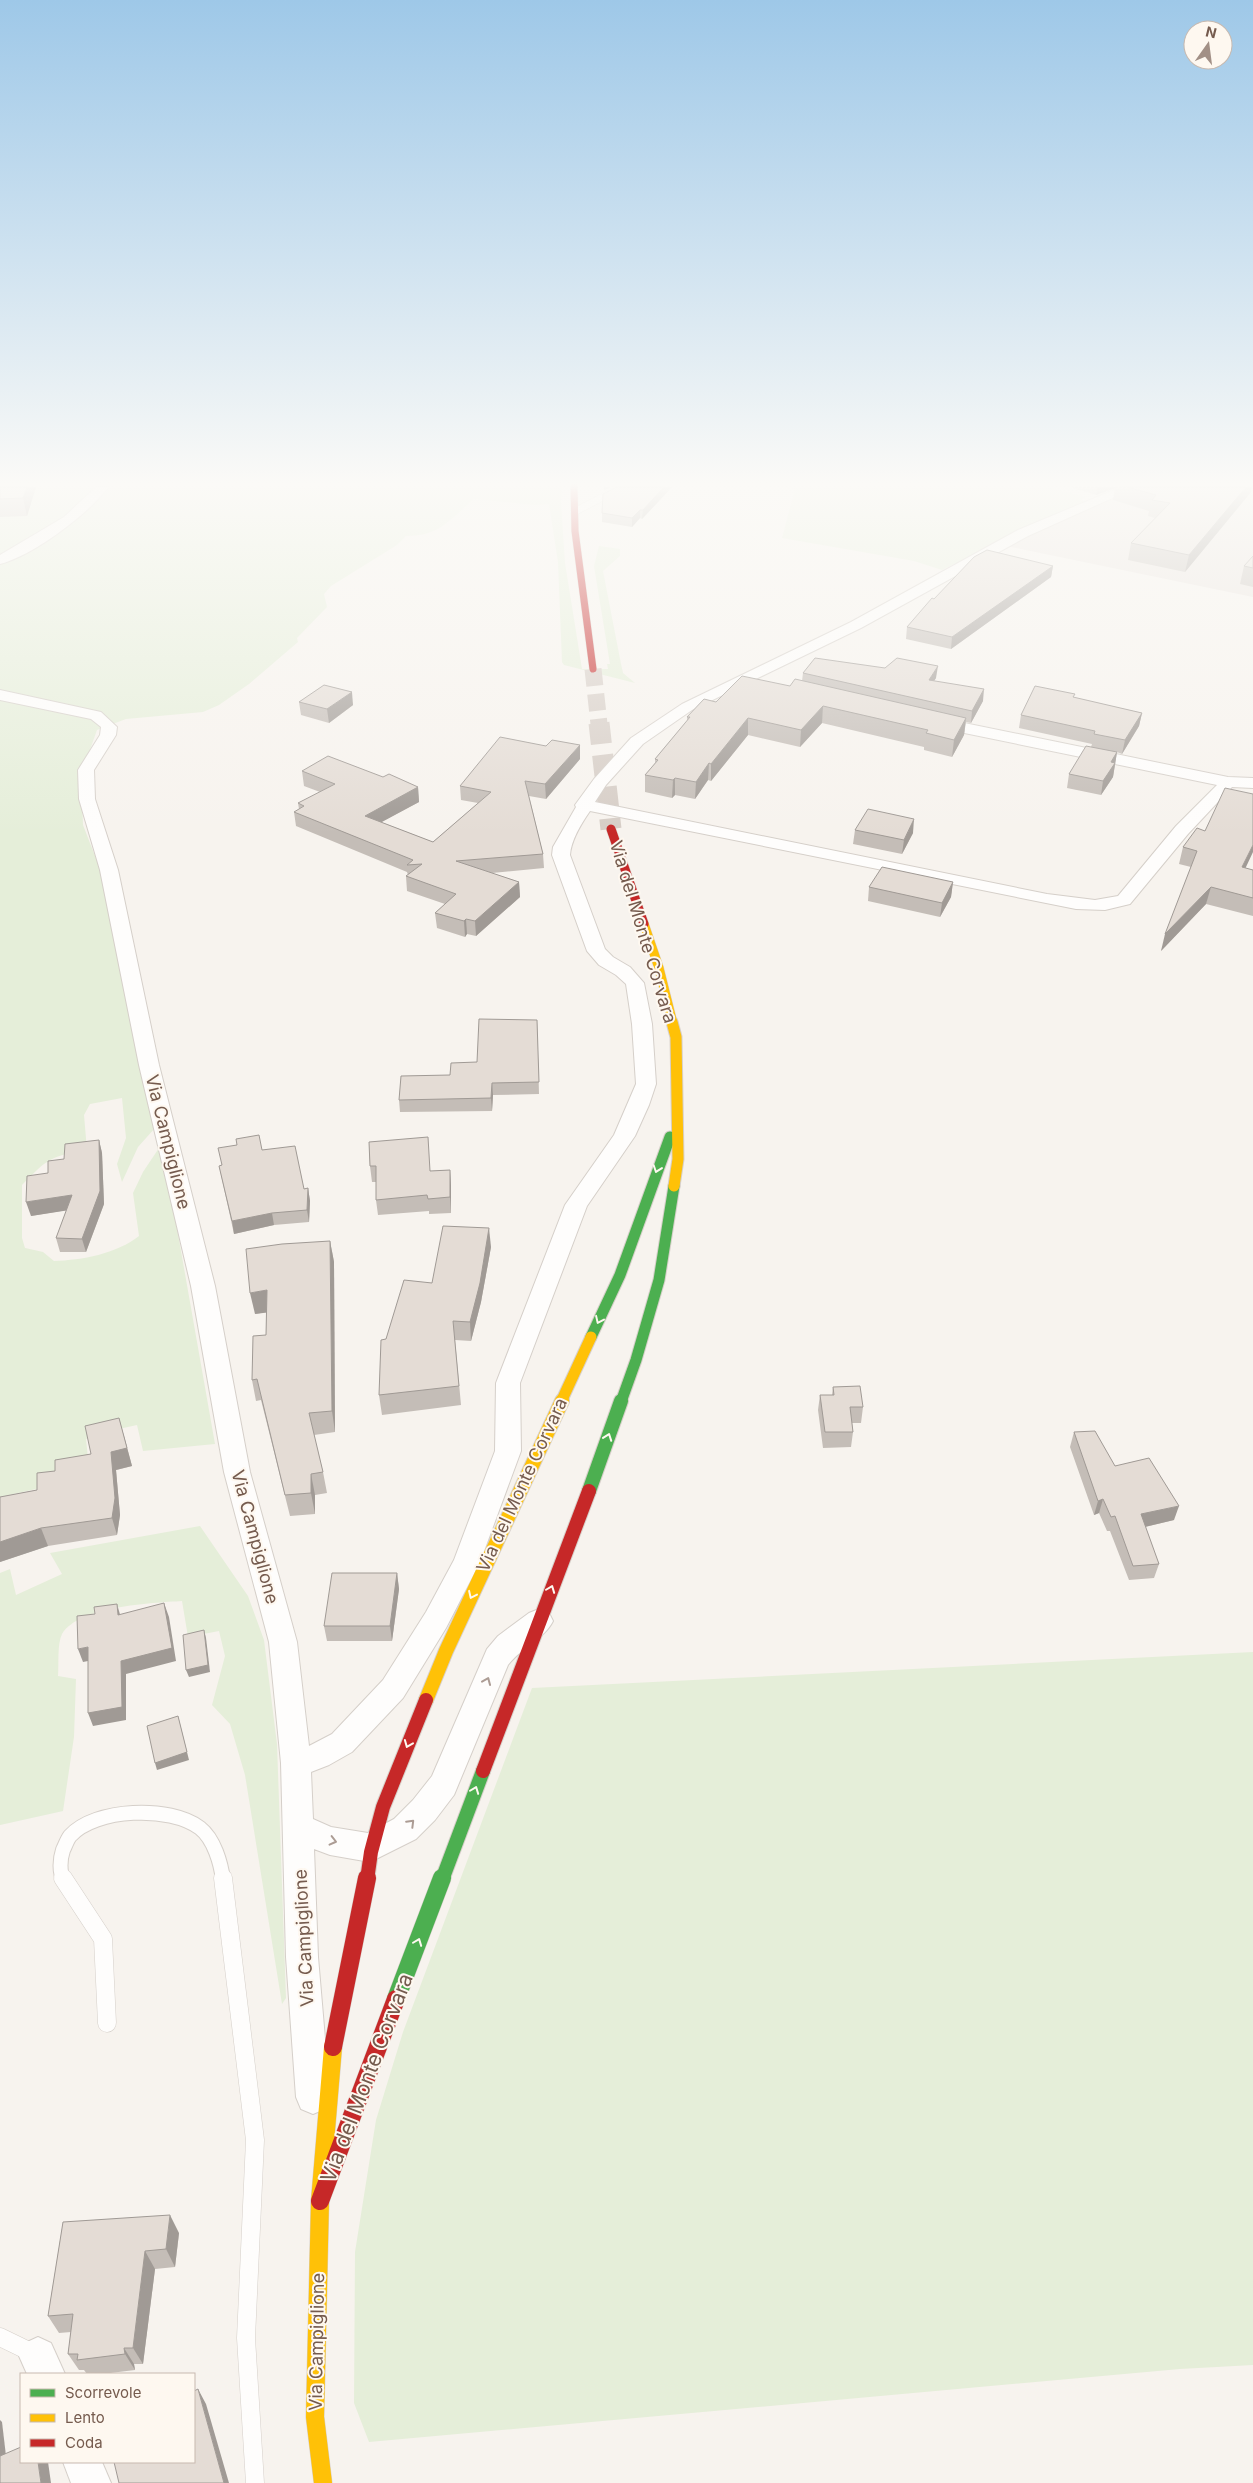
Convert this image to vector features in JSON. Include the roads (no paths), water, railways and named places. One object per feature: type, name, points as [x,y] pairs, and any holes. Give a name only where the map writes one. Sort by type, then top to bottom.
[{"type":"main road","points":[[585,603],[593,669]]},
{"type":"main road","name":"Via del Monte Corvara","points":[[320,2201],[636,1360],[659,1280],[678,1159],[676,1037],[659,968],[611,829]]},
{"type":"main road","name":"Via del Monte Corvara","points":[[320,2201],[334,2033],[368,1874],[370,1848],[382,1810],[446,1651],[620,1275],[661,1158],[676,1124]]},
{"type":"main road","name":"Via Campiglione","points":[[320,2201],[315,2417],[323,2483]]},
{"type":"street","points":[[296,1763],[319,1756],[342,1743],[393,1689],[436,1620],[467,1562],[508,1450],[508,1384],[576,1206],[624,1136],[646,1084],[642,1024],[635,983],[623,971],[606,961],[596,952],[562,856],[562,847],[583,805],[600,782],[637,741],[688,707],[757,681],[897,603]]},
{"type":"street","name":"Via Campiglione","points":[[0,695],[96,715],[104,721],[108,728],[108,735],[86,770],[87,799],[109,870],[149,1066],[203,1286],[237,1472],[283,1642],[296,1763],[302,1957],[320,2201]]},
{"type":"street","points":[[924,720],[1228,782],[1253,784]]},
{"type":"street","points":[[583,805],[1047,899],[1097,907],[1110,906],[1124,900],[1182,830],[1228,782]]},
{"type":"street","points":[[299,1828],[330,1841],[370,1848],[405,1829],[424,1810],[443,1785],[497,1658],[508,1644],[539,1620]]},
{"type":"street","points":[[82,2463],[91,2483]]},
{"type":"lane","points":[[107,2023],[103,1939],[61,1875],[61,1856],[69,1837],[85,1825],[114,1814],[160,1814],[186,1821],[200,1828],[211,1840],[222,1873],[255,2140],[246,2338],[255,2483]]},
{"type":"lane","points":[[0,2337],[42,2365]]},
{"type":"tunnel","points":[[593,669],[599,724]]},
{"type":"tunnel","points":[[599,723],[611,829]]}]
